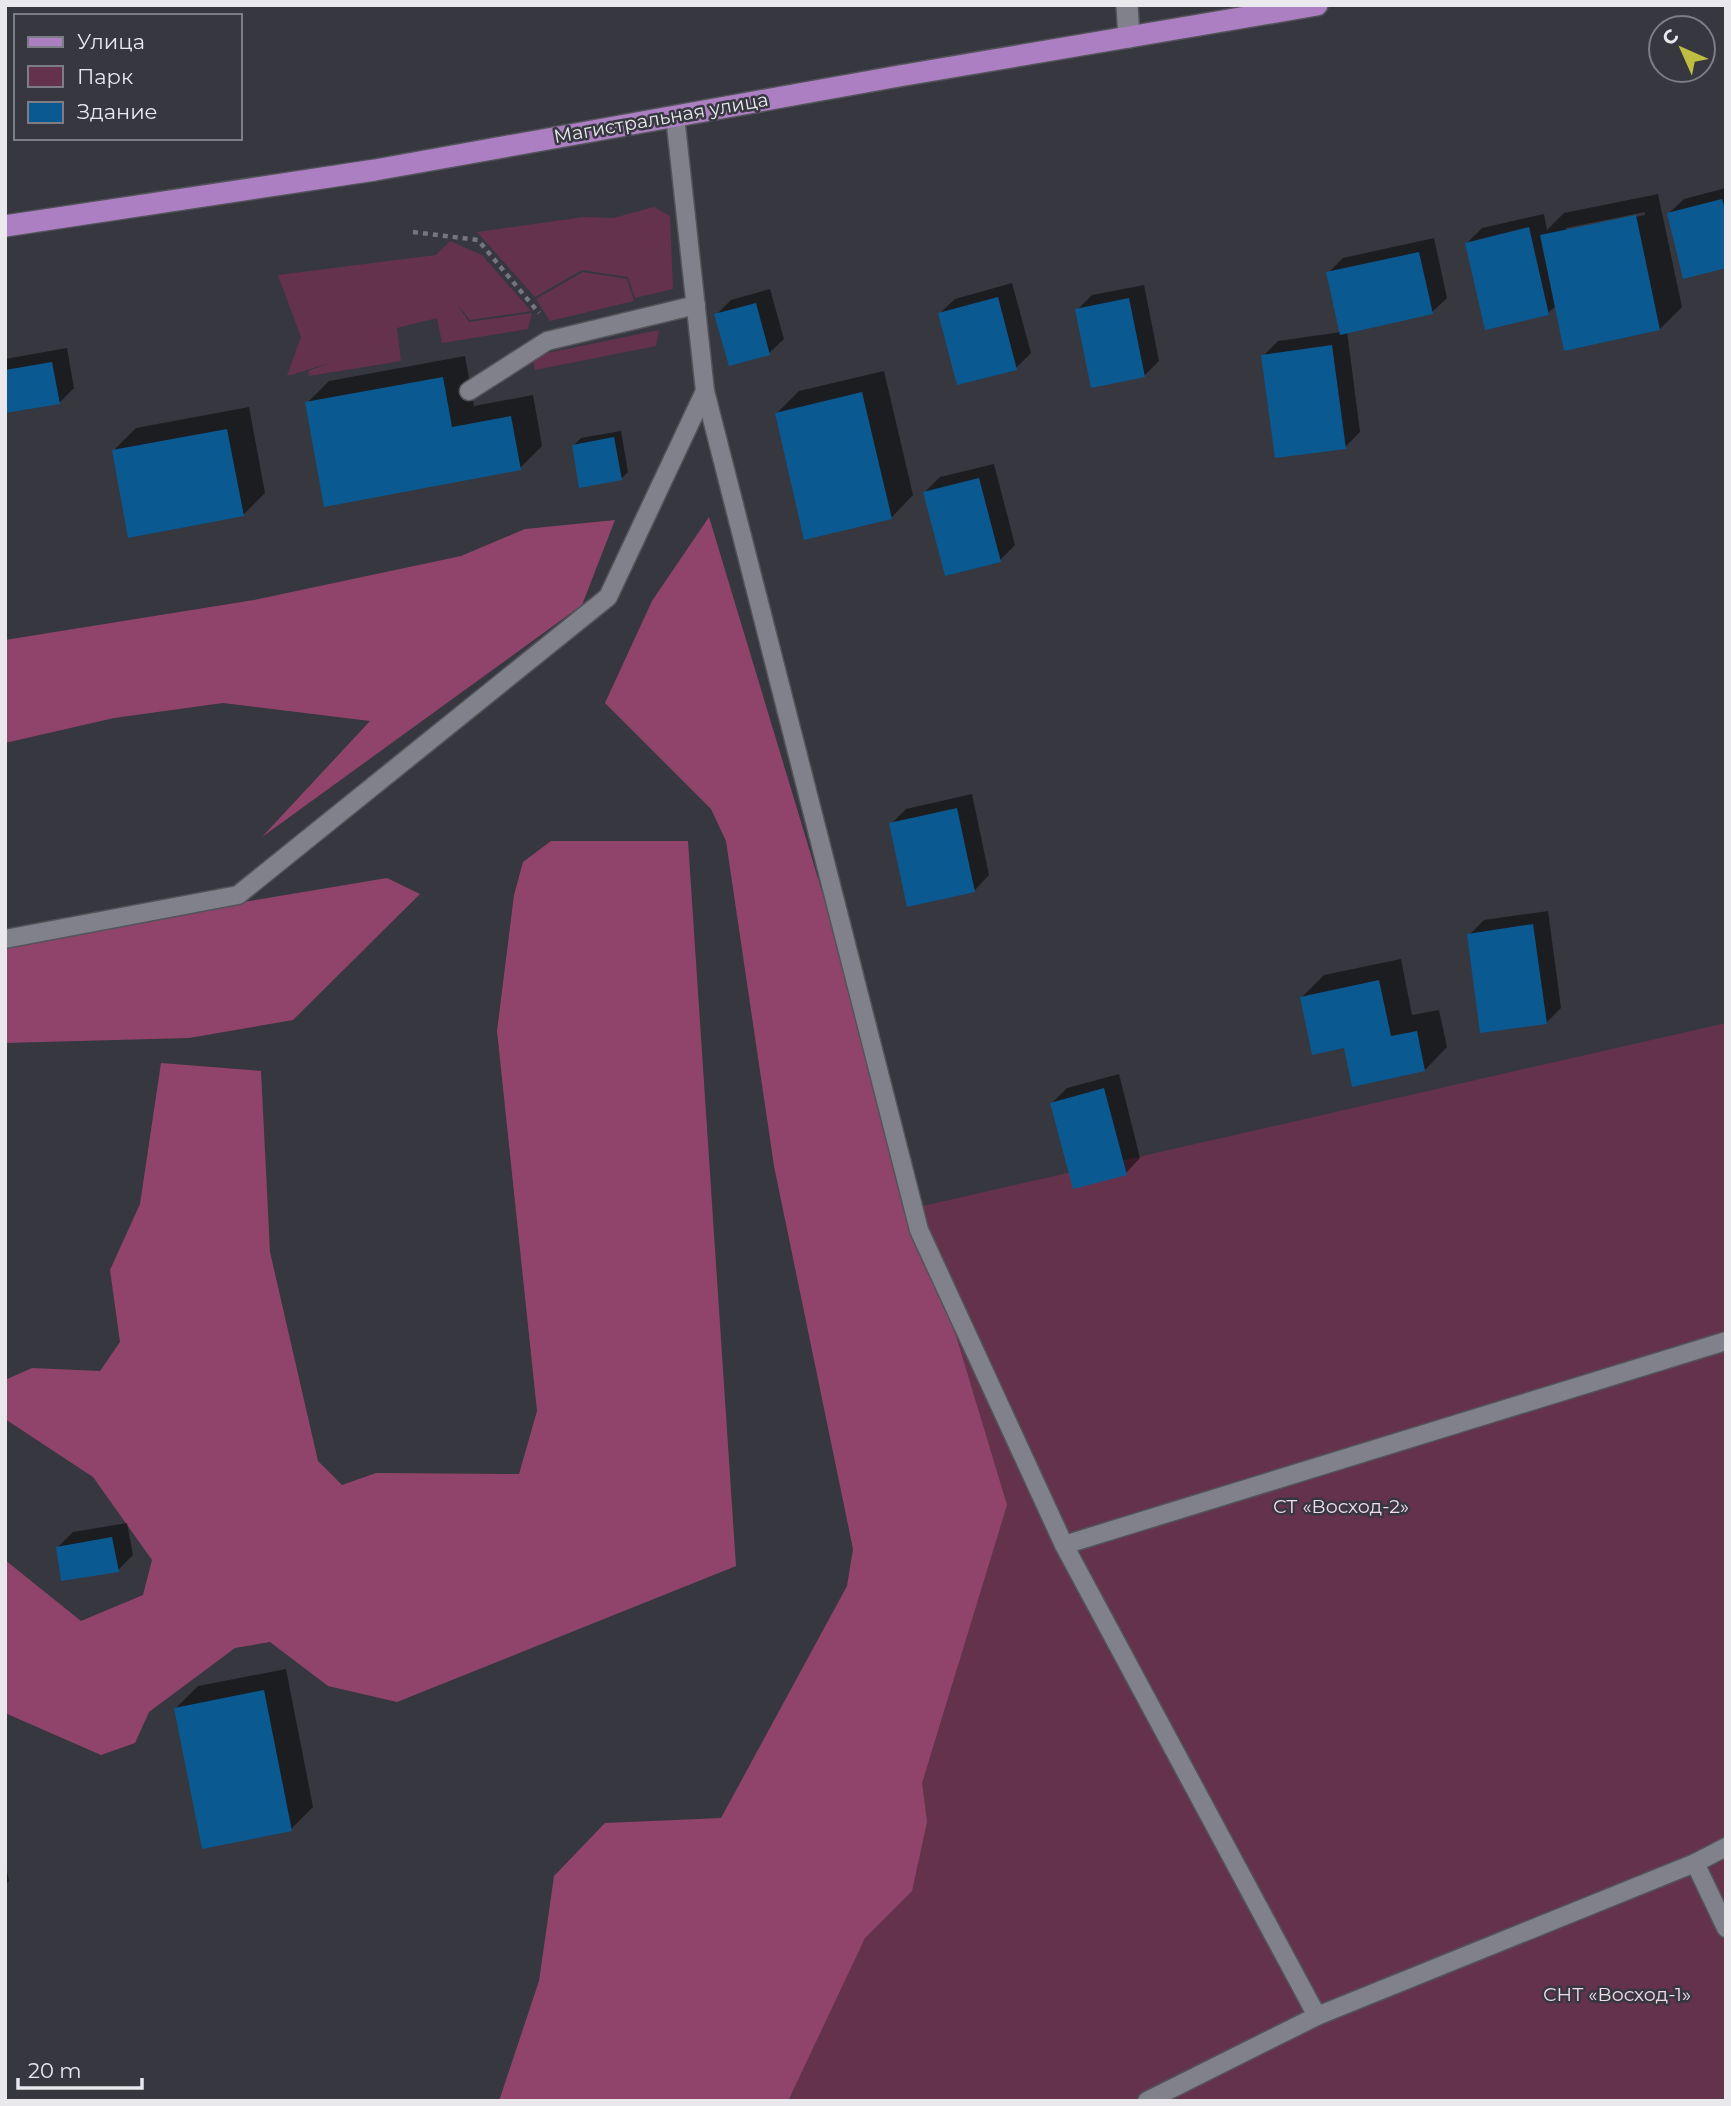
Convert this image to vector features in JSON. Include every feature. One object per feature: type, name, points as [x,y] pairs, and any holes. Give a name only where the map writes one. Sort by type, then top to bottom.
[{"type":"main road","name":"Магистральная улица","points":[[5,226],[375,170],[1317,5]]},
{"type":"street","points":[[1127,5],[1129,37]]},
{"type":"lane","points":[[676,116],[705,391],[919,1230],[1064,1545],[1317,2016]]},
{"type":"lane","points":[[470,391],[547,341],[696,305]]},
{"type":"lane","points":[[5,939],[238,895],[608,597],[705,391]]},
{"type":"lane","points":[[1064,1545],[1726,1341]]},
{"type":"lane","points":[[1147,2101],[1317,2016],[1695,1863],[1726,1847]]},
{"type":"lane","points":[[1695,1863],[1726,1928]]},
{"type":"path","points":[[414,232],[478,240],[559,338]]},
{"type":"green space","points":[[654,207],[670,216],[673,289],[635,298],[628,277],[582,270],[535,297],[477,232],[584,217],[613,218]]},
{"type":"green space","points":[[450,241],[482,255],[531,311],[470,320],[457,304],[469,322],[532,313],[528,329],[442,343],[437,318],[397,328],[401,361],[309,376],[308,371],[330,363],[287,376],[301,337],[278,275],[436,255]]},
{"type":"green space","points":[[583,272],[627,279],[634,301],[550,321],[536,299]]},
{"type":"green space","points":[[659,330],[656,346],[535,370],[532,356]]},
{"type":"green space","name":"СТ «Восход-2»","points":[[1726,1023],[1726,2101],[738,2101],[959,1547],[901,1211]]},
{"type":"shaded area","points":[[709,517],[1007,1505],[922,1783],[927,1822],[912,1891],[865,1938],[788,2101],[499,2101],[539,1981],[554,1876],[605,1823],[721,1818],[847,1586],[853,1549],[774,1166],[726,841],[711,809],[605,703],[652,601]]},
{"type":"shaded area","points":[[615,520],[582,605],[262,837],[370,721],[223,703],[114,718],[5,743],[5,640],[254,600],[461,556],[525,529]]},
{"type":"shaded area","points":[[551,841],[688,841],[736,1566],[397,1702],[328,1686],[270,1642],[235,1648],[149,1712],[135,1743],[101,1755],[5,1713],[5,1560],[81,1621],[143,1595],[152,1560],[93,1477],[5,1419],[5,1380],[32,1368],[100,1371],[120,1342],[110,1270],[140,1204],[161,1063],[261,1071],[270,1252],[318,1461],[342,1485],[376,1473],[519,1474],[537,1411],[497,1031],[514,895],[523,862]]},
{"type":"shaded area","points":[[387,878],[420,894],[293,1020],[189,1038],[5,1043],[5,942]]},
{"type":"building","points":[[1722,199],[1726,213],[1726,268],[1683,279],[1667,213]]},
{"type":"building","points":[[1636,215],[1660,330],[1564,351],[1540,235]]},
{"type":"building","points":[[1529,227],[1549,315],[1485,330],[1465,243]]},
{"type":"building","points":[[1419,252],[1433,314],[1340,335],[1326,272]]},
{"type":"building","points":[[998,297],[1017,370],[957,385],[938,313]]},
{"type":"building","points":[[1129,298],[1145,377],[1091,388],[1075,309]]},
{"type":"building","points":[[756,303],[770,355],[729,366],[714,314]]},
{"type":"building","points":[[1332,345],[1346,449],[1275,458],[1261,355]]},
{"type":"building","points":[[52,362],[60,404],[5,413],[5,370]]},
{"type":"building","points":[[443,377],[452,427],[511,416],[521,470],[324,507],[305,402]]},
{"type":"building","points":[[862,392],[892,519],[804,540],[775,413]]},
{"type":"building","points":[[227,429],[244,516],[128,538],[112,450]]},
{"type":"building","points":[[614,437],[622,480],[579,488],[572,445]]},
{"type":"building","points":[[979,478],[1001,562],[945,576],[923,492]]},
{"type":"building","points":[[957,808],[975,892],[907,907],[889,823]]},
{"type":"building","points":[[1533,924],[1547,1024],[1480,1033],[1467,934]]},
{"type":"building","points":[[1379,980],[1391,1036],[1417,1031],[1425,1071],[1352,1087],[1344,1048],[1312,1055],[1300,997]]},
{"type":"building","points":[[1104,1088],[1127,1175],[1073,1189],[1050,1103]]},
{"type":"building","points":[[112,1537],[119,1572],[61,1581],[56,1547]]},
{"type":"building","points":[[264,1690],[292,1831],[202,1849],[174,1708]]},
{"type":"park label","name":"СНТ «Восход-1»","points":[[1617,1994]]}]
